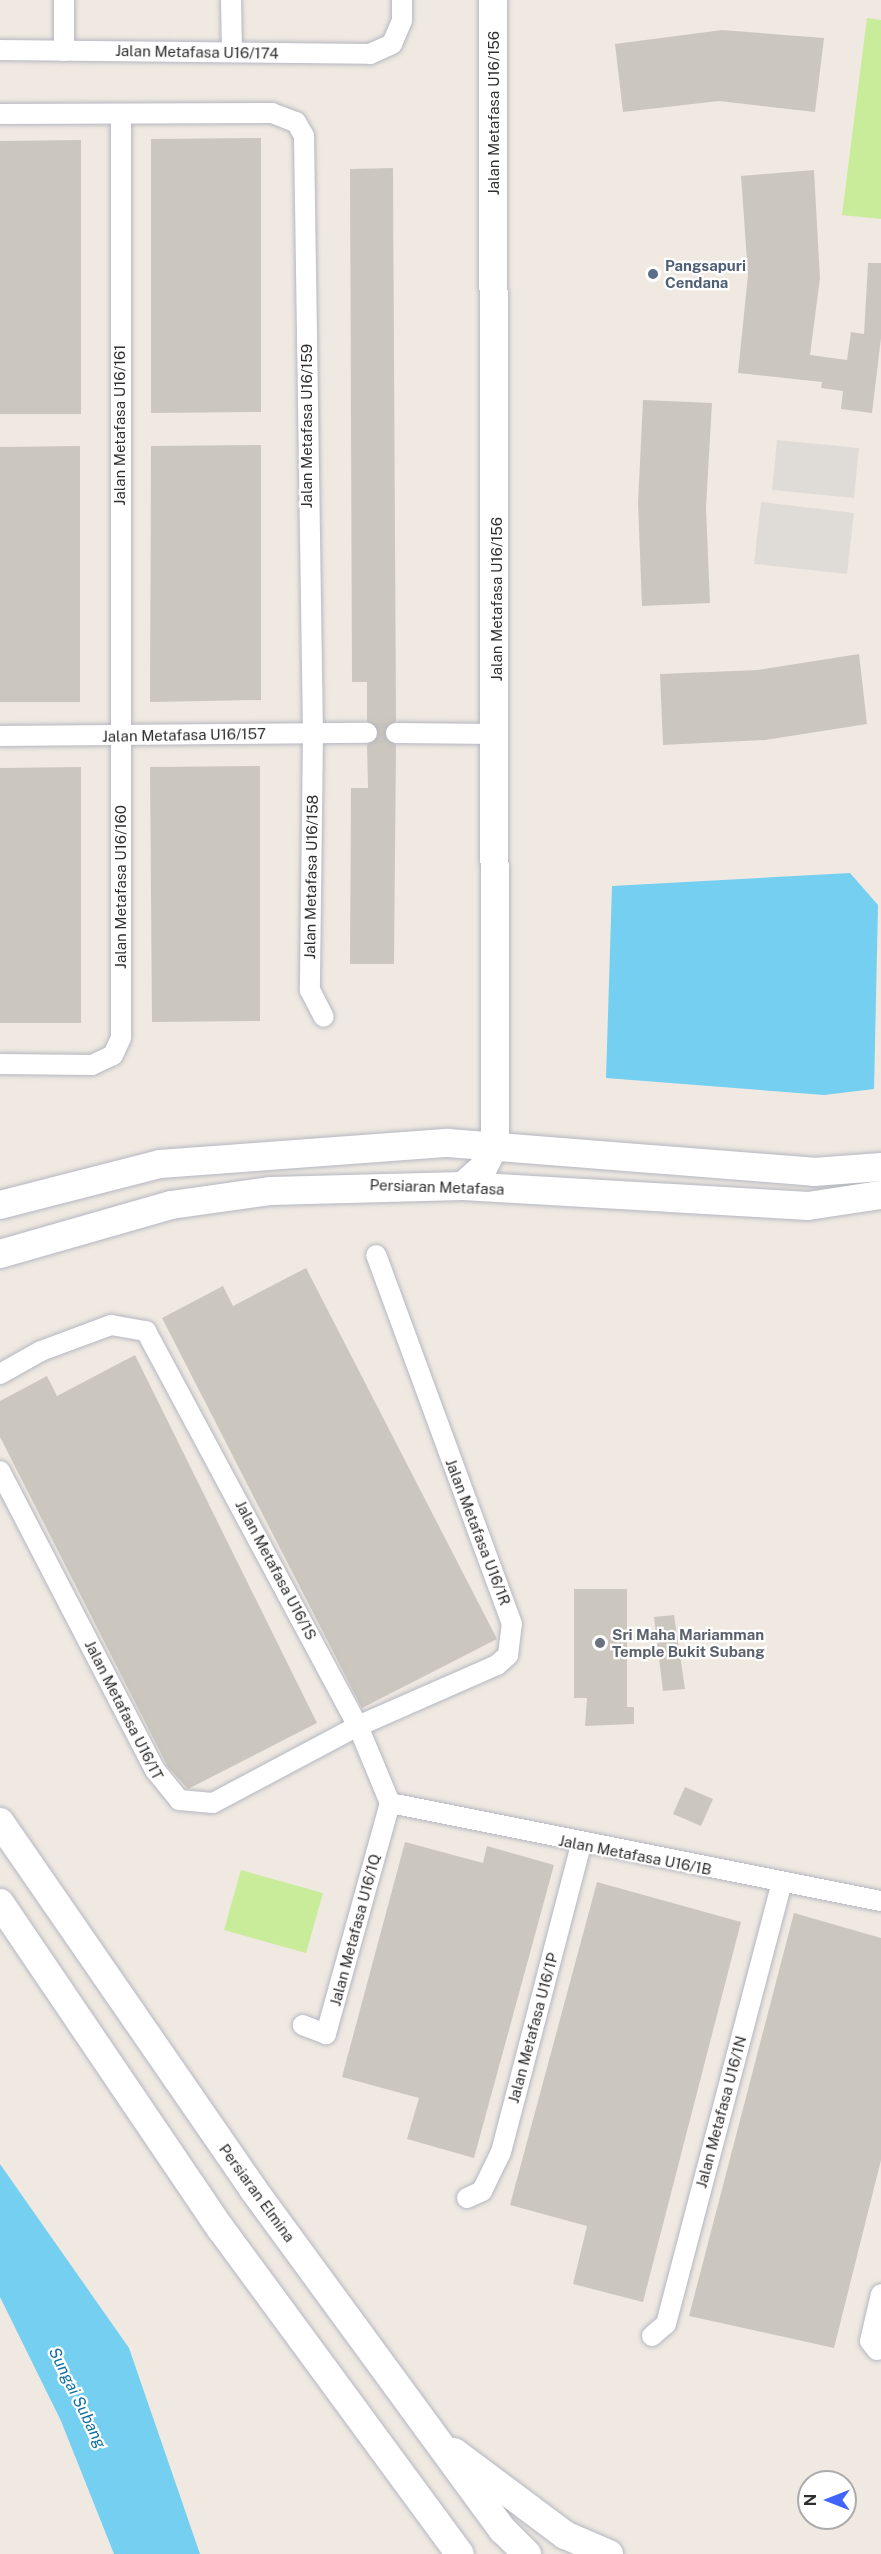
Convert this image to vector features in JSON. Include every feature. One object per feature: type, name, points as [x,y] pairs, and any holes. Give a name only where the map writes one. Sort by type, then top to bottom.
[{"type":"main road","name":"Jalan Metafasa U16/156","points":[[463,1186],[483,1168],[495,1144],[498,734],[493,0]]},
{"type":"main road","points":[[495,1144],[503,1170],[520,1189]]},
{"type":"main road","points":[[0,1205],[160,1164],[371,1146],[495,1144],[814,1172],[881,1167]]},
{"type":"main road","name":"Persiaran Metafasa","points":[[0,1254],[227,1195],[373,1184],[463,1186],[808,1206],[881,1195]]},
{"type":"main road","name":"Persiaran Elmina","points":[[0,1822],[253,2189],[438,2441],[527,2554]]},
{"type":"main road","points":[[0,1903],[221,2229],[460,2554]]},
{"type":"main road","points":[[438,2441],[565,2535],[609,2554]]},
{"type":"main road","points":[[420,2499],[436,2554]]},
{"type":"street","points":[[64,0],[64,51]]},
{"type":"street","points":[[231,0],[232,52]]},
{"type":"street","name":"Jalan Metafasa U16/174","points":[[0,50],[370,54],[392,44],[402,21],[402,0]]},
{"type":"street","name":"Jalan Metafasa U16/159","points":[[121,114],[272,113],[296,122],[308,151],[313,733]]},
{"type":"street","points":[[0,114],[121,114]]},
{"type":"street","name":"Jalan Metafasa U16/161","points":[[121,114],[122,736]]},
{"type":"street","name":"Jalan Metafasa U16/158","points":[[313,733],[310,990],[324,1017]]},
{"type":"street","name":"Jalan Metafasa U16/157","points":[[0,736],[367,733]]},
{"type":"street","points":[[396,734],[498,734]]},
{"type":"street","name":"Jalan Metafasa U16/160","points":[[0,1064],[92,1065],[113,1055],[121,1038],[122,736]]},
{"type":"street","name":"Jalan Metafasa U16/1R","points":[[358,1726],[497,1665],[508,1655],[512,1624],[376,1255]]},
{"type":"street","name":"Jalan Metafasa U16/1S","points":[[0,1374],[41,1351],[111,1325],[136,1325],[154,1341],[358,1726],[390,1803]]},
{"type":"street","name":"Jalan Metafasa U16/1T","points":[[0,1470],[155,1770],[179,1800],[213,1803],[358,1726]]},
{"type":"street","name":"Jalan Metafasa U16/1B","points":[[390,1803],[581,1845],[881,1901]]},
{"type":"street","name":"Jalan Metafasa U16/1Q","points":[[303,2025],[326,2034],[390,1803]]},
{"type":"street","name":"Jalan Metafasa U16/1P","points":[[467,2198],[482,2191],[501,2152],[581,1845]]},
{"type":"street","name":"Jalan Metafasa U16/1N","points":[[652,2336],[666,2324],[782,1882]]},
{"type":"street","points":[[877,2350],[870,2341],[881,2294]]},
{"type":"green space","points":[[867,18],[881,20],[881,219],[842,215]]},
{"type":"green space","points":[[241,1870],[323,1893],[306,1953],[224,1930]]},
{"type":"shaded area","points":[[777,440],[859,448],[854,498],[772,490]]},
{"type":"shaded area","points":[[761,502],[854,513],[847,574],[754,564]]},
{"type":"water","points":[[850,873],[878,905],[874,1089],[824,1095],[606,1078],[612,886]]},
{"type":"water","name":"Sungai Subang","points":[[0,2164],[129,2348],[200,2554],[114,2554],[61,2421],[0,2297]]},
{"type":"building","points":[[722,30],[824,38],[815,112],[719,101],[623,112],[615,44]]},
{"type":"building","points":[[261,138],[261,412],[151,413],[151,139]]},
{"type":"building","points":[[81,140],[81,414],[0,414],[0,141]]},
{"type":"building","points":[[393,168],[396,721],[384,733],[396,745],[394,964],[350,964],[351,788],[368,788],[367,745],[379,733],[367,721],[367,682],[352,682],[350,169]]},
{"type":"building","points":[[814,170],[820,278],[810,355],[847,360],[851,332],[864,334],[868,263],[881,263],[881,338],[872,413],[841,409],[843,391],[821,388],[822,382],[738,373],[748,275],[741,176]]},
{"type":"building","points":[[643,400],[712,403],[706,507],[710,603],[642,606],[638,503]]},
{"type":"building","points":[[261,445],[261,700],[150,702],[151,446]]},
{"type":"building","points":[[80,446],[80,702],[0,702],[0,447]]},
{"type":"building","points":[[859,654],[867,724],[765,740],[663,745],[660,674],[758,670]]},
{"type":"building","points":[[260,766],[260,1021],[152,1022],[150,767]]},
{"type":"building","points":[[81,767],[81,1023],[0,1023],[0,768]]},
{"type":"building","points":[[306,1268],[497,1639],[362,1708],[162,1318],[223,1286],[233,1306]]},
{"type":"building","points":[[135,1355],[317,1723],[188,1789],[168,1767],[0,1437],[0,1401],[47,1376],[57,1396]]},
{"type":"building","name":"Sri Maha Mariamman Temple Bukit Subang","points":[[574,1589],[627,1589],[627,1707],[634,1707],[634,1724],[585,1726],[587,1698],[574,1698]]},
{"type":"building","points":[[674,1615],[685,1689],[663,1691],[654,1617]]},
{"type":"building","points":[[685,1787],[713,1799],[701,1826],[673,1814]]},
{"type":"building","points":[[405,1842],[483,1863],[487,1846],[554,1865],[474,2158],[407,2139],[419,2098],[342,2077]]},
{"type":"building","points":[[597,1882],[741,1922],[643,2302],[573,2284],[587,2226],[510,2205]]},
{"type":"building","points":[[794,1913],[881,1938],[881,2160],[834,2348],[689,2316]]},
{"type":"tunnel","points":[[367,733],[396,733]]},
{"type":"place","name":"Pangsapuri Cendana","points":[[653,274]]},
{"type":"place","name":"Sri Maha Mariamman Temple Bukit Subang","points":[[600,1643]]}]
